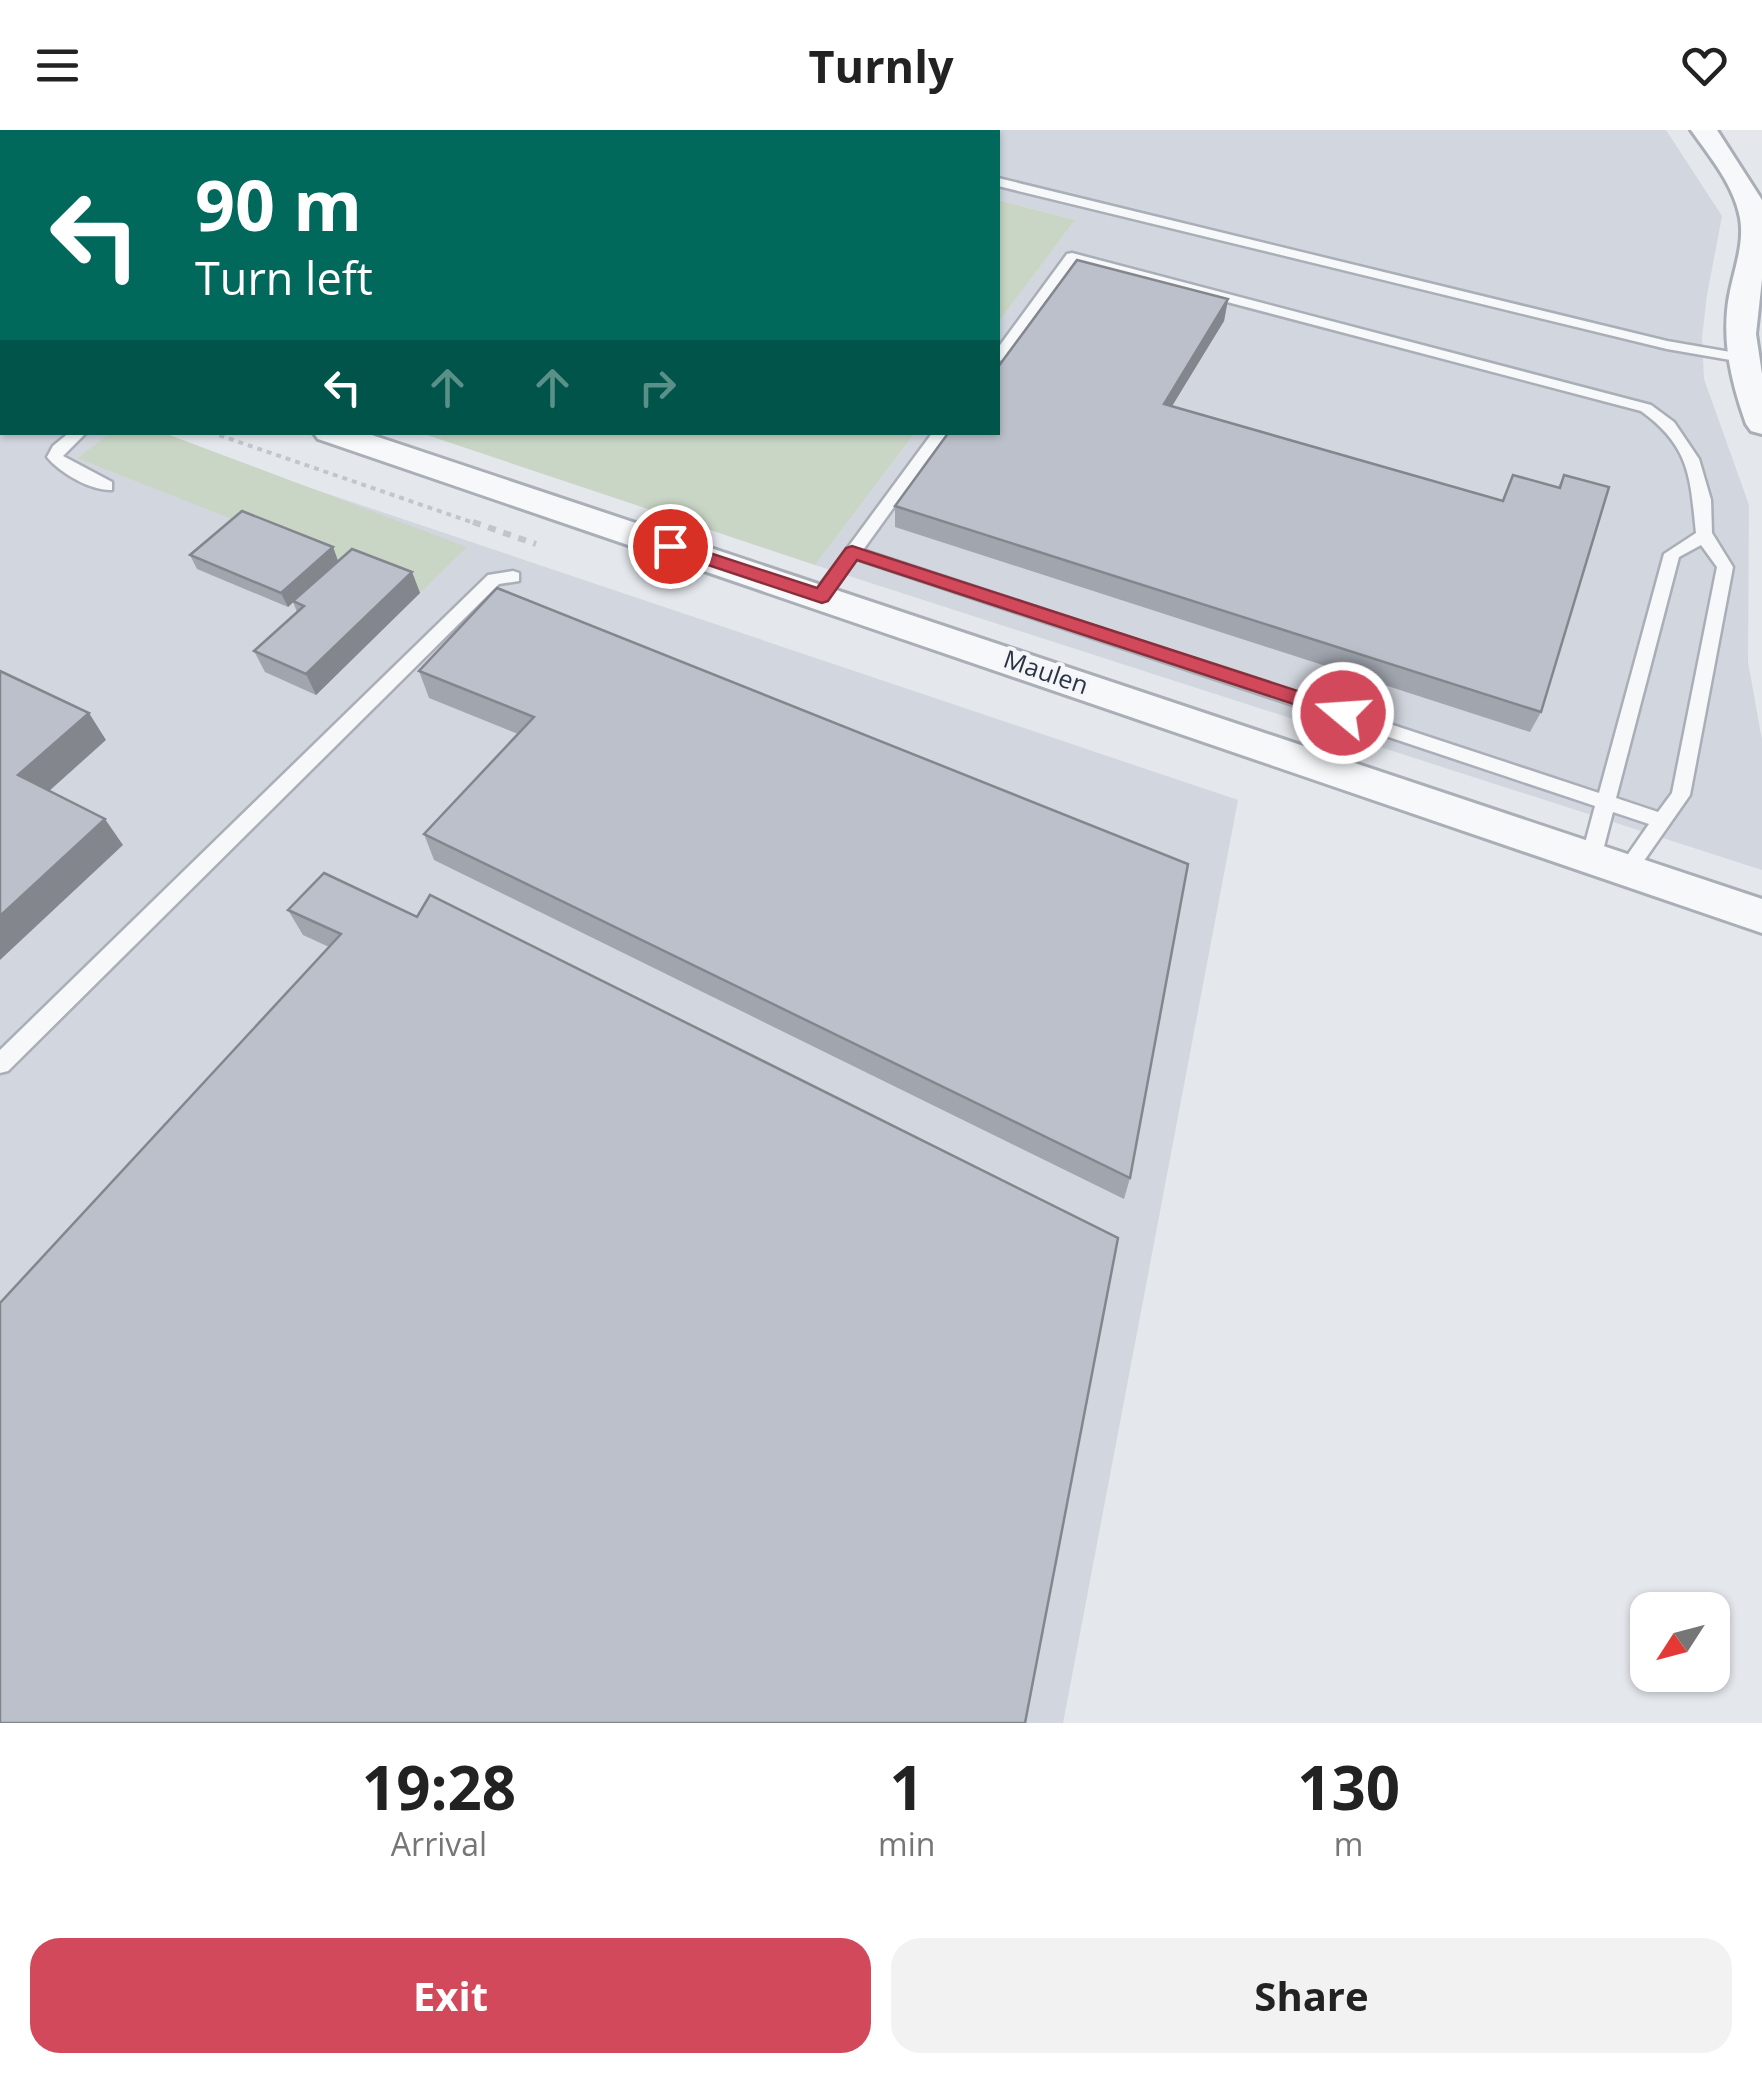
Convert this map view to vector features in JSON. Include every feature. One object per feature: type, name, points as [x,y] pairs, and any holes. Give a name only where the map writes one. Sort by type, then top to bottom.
[{"type":"street","points":[[1704,130],[1746,195],[1754,221],[1754,246],[1740,324],[1742,358],[1762,424]]},
{"type":"street","name":"Maulen","points":[[338,435],[1762,916]]},
{"type":"lane","points":[[1000,182],[1667,345],[1742,358]]},
{"type":"lane","points":[[1000,354],[1072,257],[1646,408],[1667,420],[1680,435],[1703,501],[1704,536],[1726,567],[1681,795],[1627,870]]},
{"type":"lane","points":[[76,435],[58,448],[55,457],[62,465],[106,486]]},
{"type":"lane","points":[[822,596],[940,435]]},
{"type":"lane","points":[[1592,858],[1672,554],[1704,536]]},
{"type":"lane","points":[[852,552],[1662,821]]},
{"type":"lane","points":[[0,1064],[494,579],[513,578]]},
{"type":"path","points":[[219,435],[536,544]]},
{"type":"shaded area","points":[[1000,130],[1666,130],[1722,216],[1702,337],[1704,379],[1749,505],[1748,662],[1762,740],[1762,870],[815,565],[913,435],[1000,435],[1000,320],[1075,220],[1000,201]]},
{"type":"shaded area","points":[[0,435],[153,435],[1238,800],[1063,1723],[0,1723]]},
{"type":"green space","points":[[1000,201],[1075,220],[1000,320]]},
{"type":"green space","points":[[108,435],[169,435],[467,547],[420,593],[77,458]]},
{"type":"green space","points":[[427,435],[913,435],[815,565]]},
{"type":"building","points":[[1077,260],[1228,299],[1164,404],[1503,501],[1513,475],[1560,488],[1564,475],[1609,487],[1541,712],[895,506],[947,435],[1000,435],[1000,364]]},
{"type":"building","points":[[242,511],[333,547],[281,593],[190,555]]},
{"type":"building","points":[[352,549],[412,572],[306,674],[254,651],[304,606],[293,601]]},
{"type":"building","points":[[497,588],[1188,864],[1130,1178],[424,834],[534,717],[419,671]]},
{"type":"building","points":[[0,671],[89,713],[18,775],[105,819],[0,916]]},
{"type":"building","points":[[324,873],[417,917],[430,895],[1118,1238],[1025,1723],[0,1723],[0,1303],[341,934],[288,910]]},
{"type":"route","points":[[670,546],[822,596],[852,552],[1343,713]]}]
